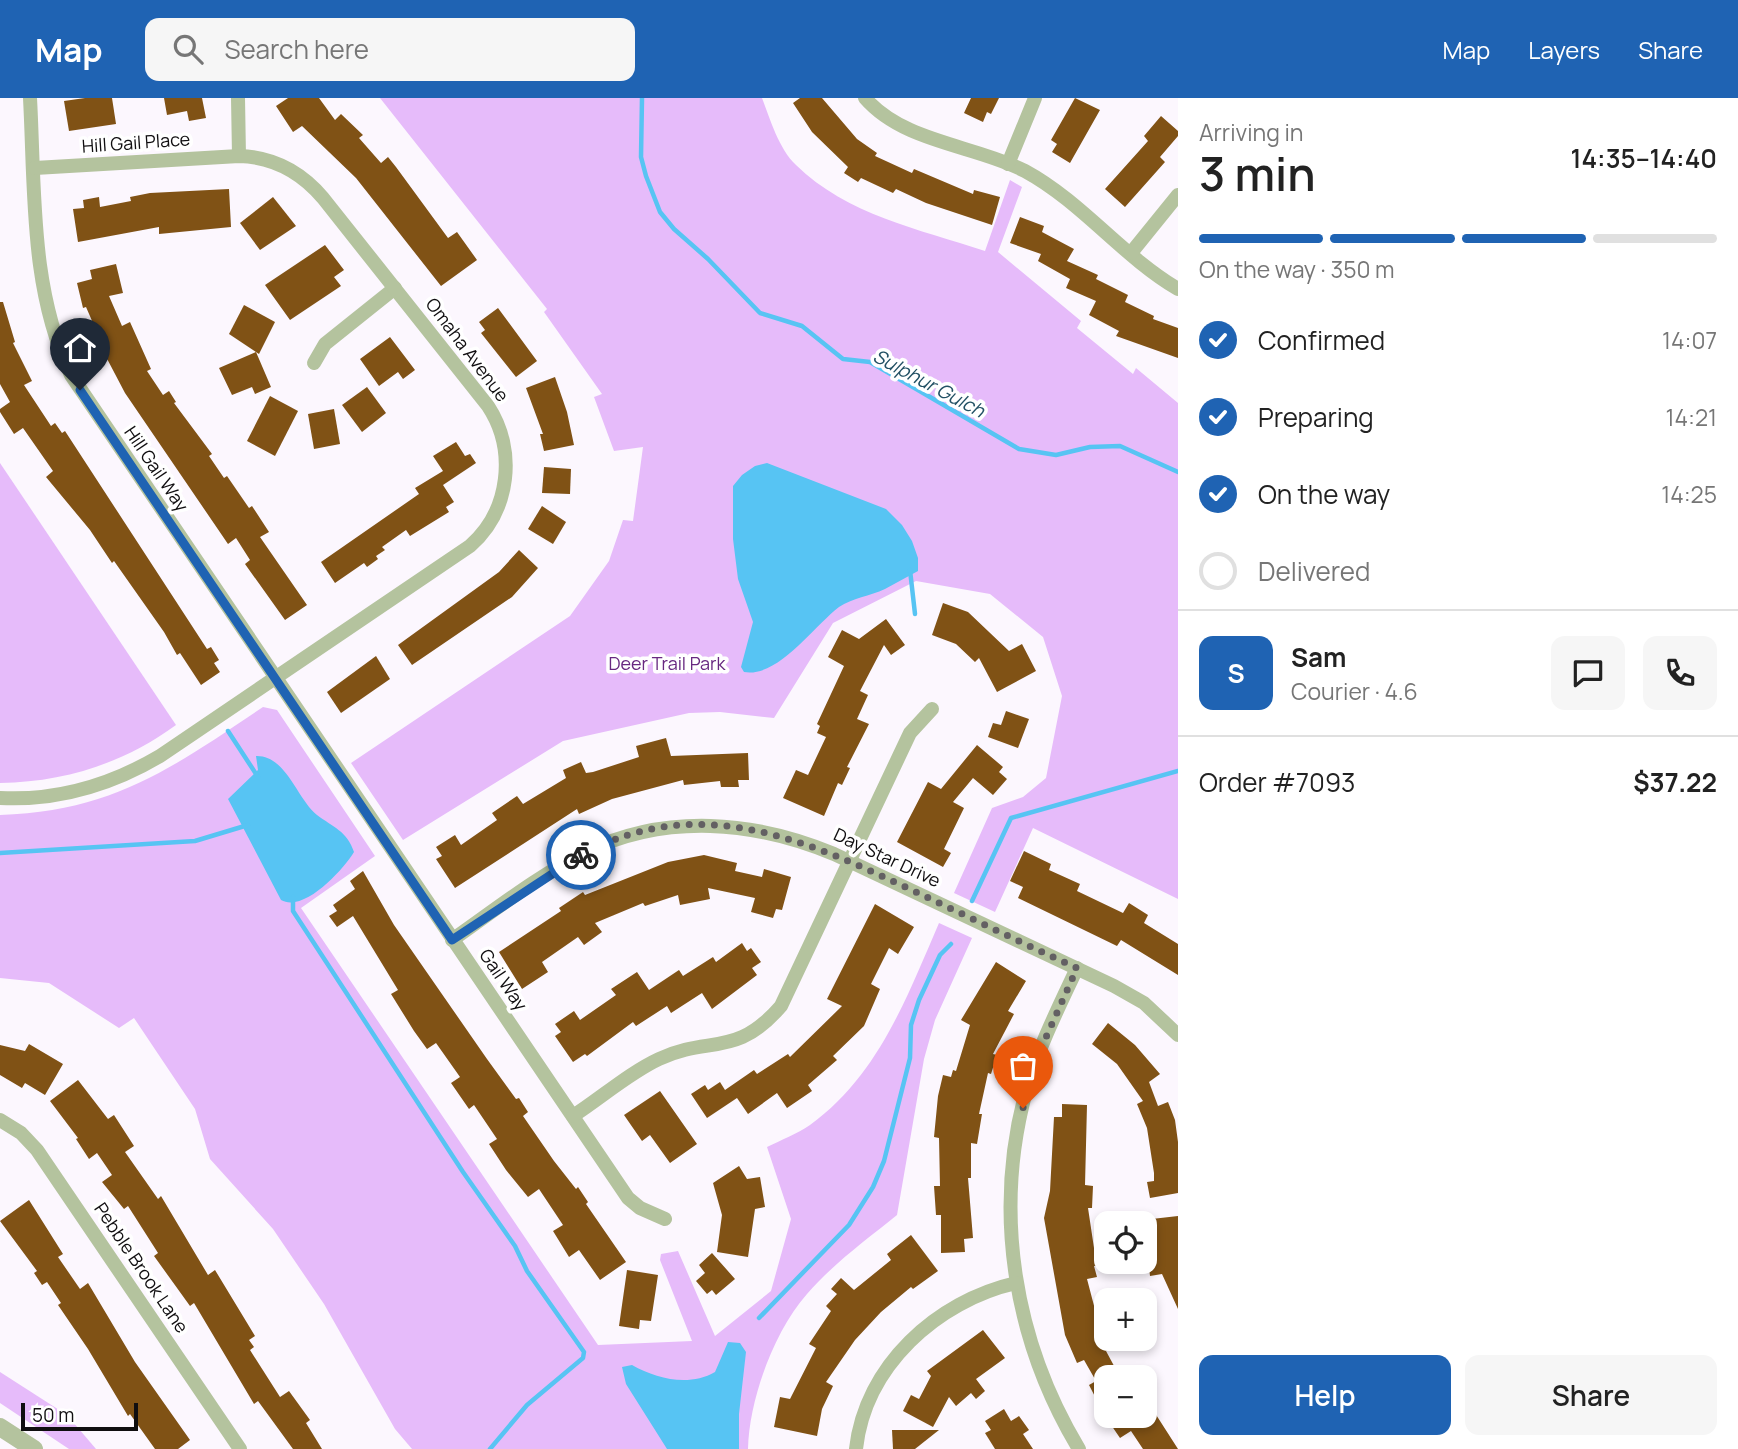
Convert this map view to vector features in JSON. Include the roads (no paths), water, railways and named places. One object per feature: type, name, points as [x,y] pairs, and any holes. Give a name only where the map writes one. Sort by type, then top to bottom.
[{"type":"street","name":"Hill Gail Way","points":[[30,98],[42,285],[51,326],[65,363],[80,390],[275,679]]},
{"type":"street","points":[[237,98],[239,156]]},
{"type":"street","points":[[866,98],[875,109],[901,125],[1008,164],[1063,195],[1178,289]]},
{"type":"street","points":[[1008,164],[1035,98]]},
{"type":"street","name":"Hill Gail Place","points":[[35,169],[239,156]]},
{"type":"street","name":"Omaha Avenue","points":[[0,798],[45,797],[74,792],[130,773],[160,756],[470,546],[488,524],[501,499],[506,452],[493,414],[395,288],[305,179],[273,162],[239,156]]},
{"type":"street","points":[[1131,253],[1178,195]]},
{"type":"street","points":[[314,363],[325,344],[395,288]]},
{"type":"street","name":"Gail Way","points":[[275,679],[628,1198],[640,1209],[665,1219]]},
{"type":"street","points":[[573,1116],[655,1061],[739,1040],[769,1020],[792,990],[910,733],[932,709]]},
{"type":"street","name":"Day Star Drive","points":[[452,940],[580,855],[615,840],[657,829],[703,825],[749,828],[789,837],[850,861],[1077,968],[1144,1003],[1178,1035]]},
{"type":"street","points":[[1077,968],[1038,1055],[1018,1126],[1011,1192],[1016,1283],[1039,1367],[1060,1417],[1079,1449]]},
{"type":"street","name":"Pebble Brook Lane","points":[[0,1120],[21,1133],[37,1150],[240,1449]]},
{"type":"street","points":[[856,1449],[870,1397],[885,1370],[904,1347],[968,1298],[1016,1283]]},
{"type":"street","points":[[0,1427],[34,1449]]},
{"type":"water","points":[[767,463],[886,509],[902,525],[912,541],[918,558],[918,571],[885,589],[839,607],[795,649],[770,667],[757,672],[744,672],[741,667],[753,622],[738,579],[733,539],[733,486],[755,466]]},
{"type":"water","points":[[256,756],[266,758],[283,770],[310,808],[343,834],[354,852],[332,879],[301,901],[281,900],[228,799],[258,770]]},
{"type":"water","points":[[728,1342],[740,1343],[746,1352],[739,1414],[739,1449],[667,1449],[626,1384],[622,1367],[632,1365],[673,1379],[705,1377],[715,1372]]},
{"type":"waterway","name":"Sulphur Gulch","points":[[642,98],[641,157],[660,212],[760,313],[802,326],[843,359],[870,362],[1019,449],[1056,455],[1090,447],[1120,446],[1178,472]]},
{"type":"waterway","points":[[910,570],[915,614]]},
{"type":"waterway","points":[[228,731],[258,777]]},
{"type":"waterway","points":[[972,901],[1011,818],[1178,771]]},
{"type":"waterway","points":[[0,853],[195,841],[248,825]]},
{"type":"waterway","points":[[293,897],[293,911],[463,1172],[515,1246],[527,1271],[584,1352],[583,1358],[527,1405],[490,1449]]},
{"type":"waterway","points":[[759,1318],[849,1225],[873,1187],[884,1161],[910,1058],[911,1025],[919,1000],[940,955],[951,944]]},
{"type":"park label","name":"Deer Trail Park","points":[[667,664]]}]
